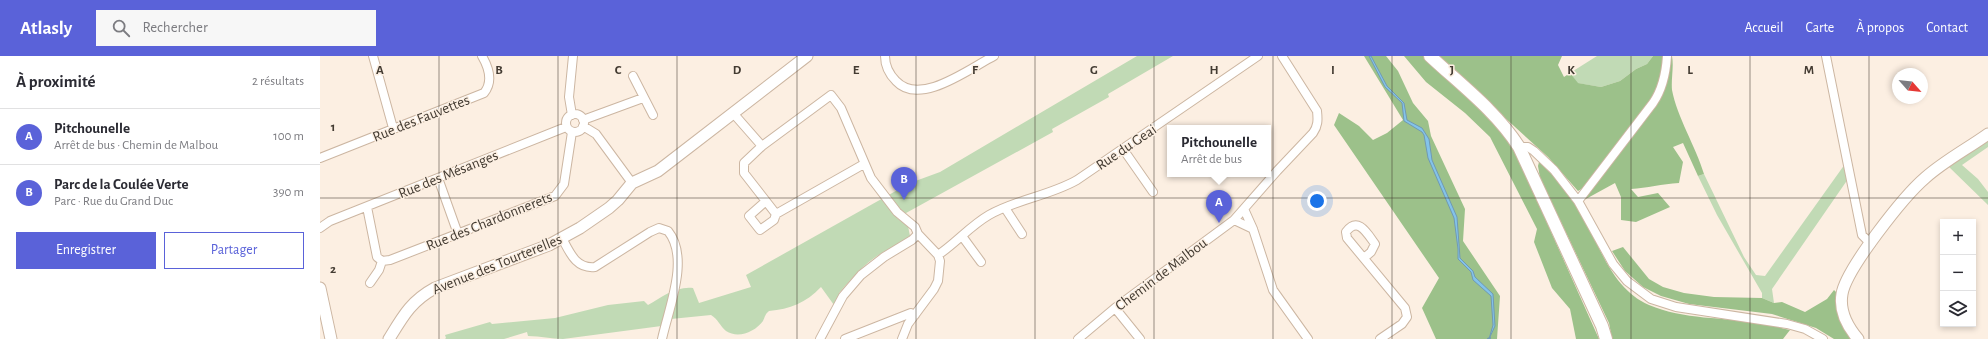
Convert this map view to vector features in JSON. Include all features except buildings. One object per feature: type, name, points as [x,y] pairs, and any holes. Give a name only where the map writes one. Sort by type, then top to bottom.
[{"type":"main road","points":[[1430,56],[1496,116],[1508,129],[1519,147],[1602,326],[1606,339]]},
{"type":"street","points":[[373,56],[393,128]]},
{"type":"street","name":"Rue des Fauvettes","points":[[320,158],[484,93],[488,88],[490,80],[482,56]]},
{"type":"street","points":[[572,115],[569,97],[573,56]]},
{"type":"street","name":"Avenue des Tourterelles","points":[[392,338],[406,310],[425,294],[435,288],[549,245],[562,238],[609,208],[618,200],[632,183],[658,171],[807,56]]},
{"type":"street","points":[[885,56],[885,65],[894,79],[900,85],[914,91],[928,89],[939,85],[994,56]]},
{"type":"street","name":"Rue du Geai","points":[[938,255],[988,216],[1005,208],[1065,187],[1258,56]]},
{"type":"street","name":"Chemin de Malbou","points":[[1078,339],[1115,308],[1234,220],[1317,128],[1318,120],[1313,103],[1282,56]]},
{"type":"street","points":[[1578,201],[1654,103],[1661,87],[1667,56]]},
{"type":"street","points":[[1826,56],[1862,235],[1871,244]]},
{"type":"street","points":[[633,76],[653,115]]},
{"type":"street","points":[[776,214],[744,173],[744,162],[762,146],[831,95],[841,108],[871,178],[897,212],[915,227],[918,234],[938,255],[940,261],[938,281],[934,289],[914,315],[902,339]]},
{"type":"street","points":[[632,183],[596,134],[583,123],[578,115],[572,115],[566,120],[569,129],[580,130],[583,123],[643,98]]},
{"type":"street","points":[[733,113],[762,146]]},
{"type":"street","name":"Rue des Mésanges","points":[[320,228],[330,221],[438,178],[569,129]]},
{"type":"street","name":"Rue des Chardonnerets","points":[[382,261],[390,260],[555,196],[564,184],[569,129]]},
{"type":"street","points":[[1858,339],[1845,318],[1842,296],[1847,279],[1871,244],[1911,192],[1926,177],[1988,134]]},
{"type":"street","points":[[1519,147],[1528,147],[1554,170],[1578,201],[1614,264],[1627,281],[1651,299],[1676,307],[1787,324],[1805,329],[1823,339]]},
{"type":"street","points":[[1123,149],[1153,192]]},
{"type":"street","points":[[766,201],[749,216],[760,230],[774,220],[776,214],[864,164]]},
{"type":"street","points":[[438,178],[458,234]]},
{"type":"street","points":[[366,207],[377,257],[382,261],[379,270],[370,283]]},
{"type":"street","points":[[1005,208],[1022,234]]},
{"type":"street","points":[[1244,210],[1253,229],[1274,290],[1308,339]]},
{"type":"street","points":[[1234,220],[1253,229]]},
{"type":"street","name":"Rue des Mésanges","points":[[320,221],[330,221]]},
{"type":"street","points":[[562,238],[572,258],[581,266],[588,268],[596,267],[650,232],[659,228],[668,230],[676,245],[678,263],[677,275],[662,339]]},
{"type":"street","points":[[823,338],[843,296],[861,275],[884,257],[912,240],[918,234]]},
{"type":"street","points":[[962,236],[981,262]]},
{"type":"street","points":[[1364,258],[1405,308],[1408,317],[1402,324],[1380,339]]},
{"type":"street","points":[[320,288],[330,339]]},
{"type":"street","points":[[1115,308],[1140,339]]},
{"type":"street","points":[[845,339],[911,313],[914,315]]},
{"type":"green space","points":[[1137,56],[1173,56],[1108,94],[1109,97],[1052,129],[1053,132],[897,218],[908,226],[910,236],[900,244],[880,254],[863,267],[839,293],[834,305],[821,287],[810,297],[791,307],[769,311],[760,325],[751,331],[741,334],[726,331],[711,315],[671,319],[669,325],[563,339],[528,336],[527,332],[504,339],[445,339],[445,335],[490,322],[492,324],[555,318],[608,305],[644,301],[648,305],[675,290],[693,288],[699,303],[751,287],[746,275],[910,183],[940,172]]},
{"type":"green space","points":[[1364,56],[1386,56],[1398,71],[1413,103],[1428,121],[1431,136],[1465,209],[1463,241],[1500,296],[1497,339],[1436,339],[1422,308],[1439,278],[1334,125],[1339,113],[1359,126],[1373,140],[1387,133],[1403,120]]},
{"type":"green space","points":[[1404,56],[1423,56],[1500,126],[1510,140],[1599,339],[1576,339],[1570,309],[1552,288],[1534,242],[1537,229],[1490,137],[1465,113],[1426,82]]},
{"type":"green space","points":[[1437,56],[1562,56],[1558,65],[1564,77],[1570,73],[1578,83],[1601,87],[1620,81],[1636,69],[1647,64],[1653,56],[1664,56],[1660,81],[1651,103],[1585,187],[1578,191],[1548,157]]},
{"type":"green space","points":[[1597,56],[1653,56],[1647,64],[1636,69],[1620,81],[1601,87],[1577,83],[1570,73]]},
{"type":"green space","points":[[1669,56],[1672,56],[1673,60],[1672,90],[1674,100],[1704,174],[1698,176],[1683,143],[1673,147],[1683,162],[1679,183],[1631,189],[1638,197],[1658,193],[1670,207],[1636,222],[1621,220],[1621,197],[1615,183],[1584,200],[1661,97]]},
{"type":"green space","points":[[1988,140],[1988,147],[1962,165],[1978,179],[1988,192],[1988,205],[1948,166]]},
{"type":"green space","points":[[1539,162],[1559,181],[1572,197],[1584,217],[1605,260],[1623,286],[1635,297],[1662,310],[1690,316],[1746,321],[1790,330],[1783,339],[1612,339],[1609,323],[1540,178],[1538,166]]},
{"type":"green space","points":[[1845,164],[1848,179],[1772,289],[1774,303],[1762,298],[1762,293],[1717,215],[1698,176],[1704,174],[1744,257],[1756,275],[1765,276]]},
{"type":"green space","points":[[1623,247],[1649,279],[1663,287],[1684,293],[1714,297],[1762,298],[1774,303],[1782,302],[1805,312],[1827,299],[1834,290],[1838,294],[1853,339],[1834,339],[1816,328],[1772,314],[1689,304],[1661,296],[1643,287],[1625,271],[1612,251]]},
{"type":"water","points":[[1369,56],[1371,56],[1387,86],[1404,103],[1407,120],[1422,128],[1429,139],[1432,160],[1457,217],[1460,258],[1473,271],[1475,277],[1493,294],[1495,326],[1489,339],[1493,325],[1491,296],[1473,280],[1471,272],[1458,259],[1454,218],[1428,158],[1424,135],[1422,132],[1404,121],[1402,103],[1385,87]]},
{"type":"place","name":"Parc de la Coulée Verte","points":[[904,200]]},
{"type":"place","name":"Pitchounelle","points":[[1219,223]]}]
